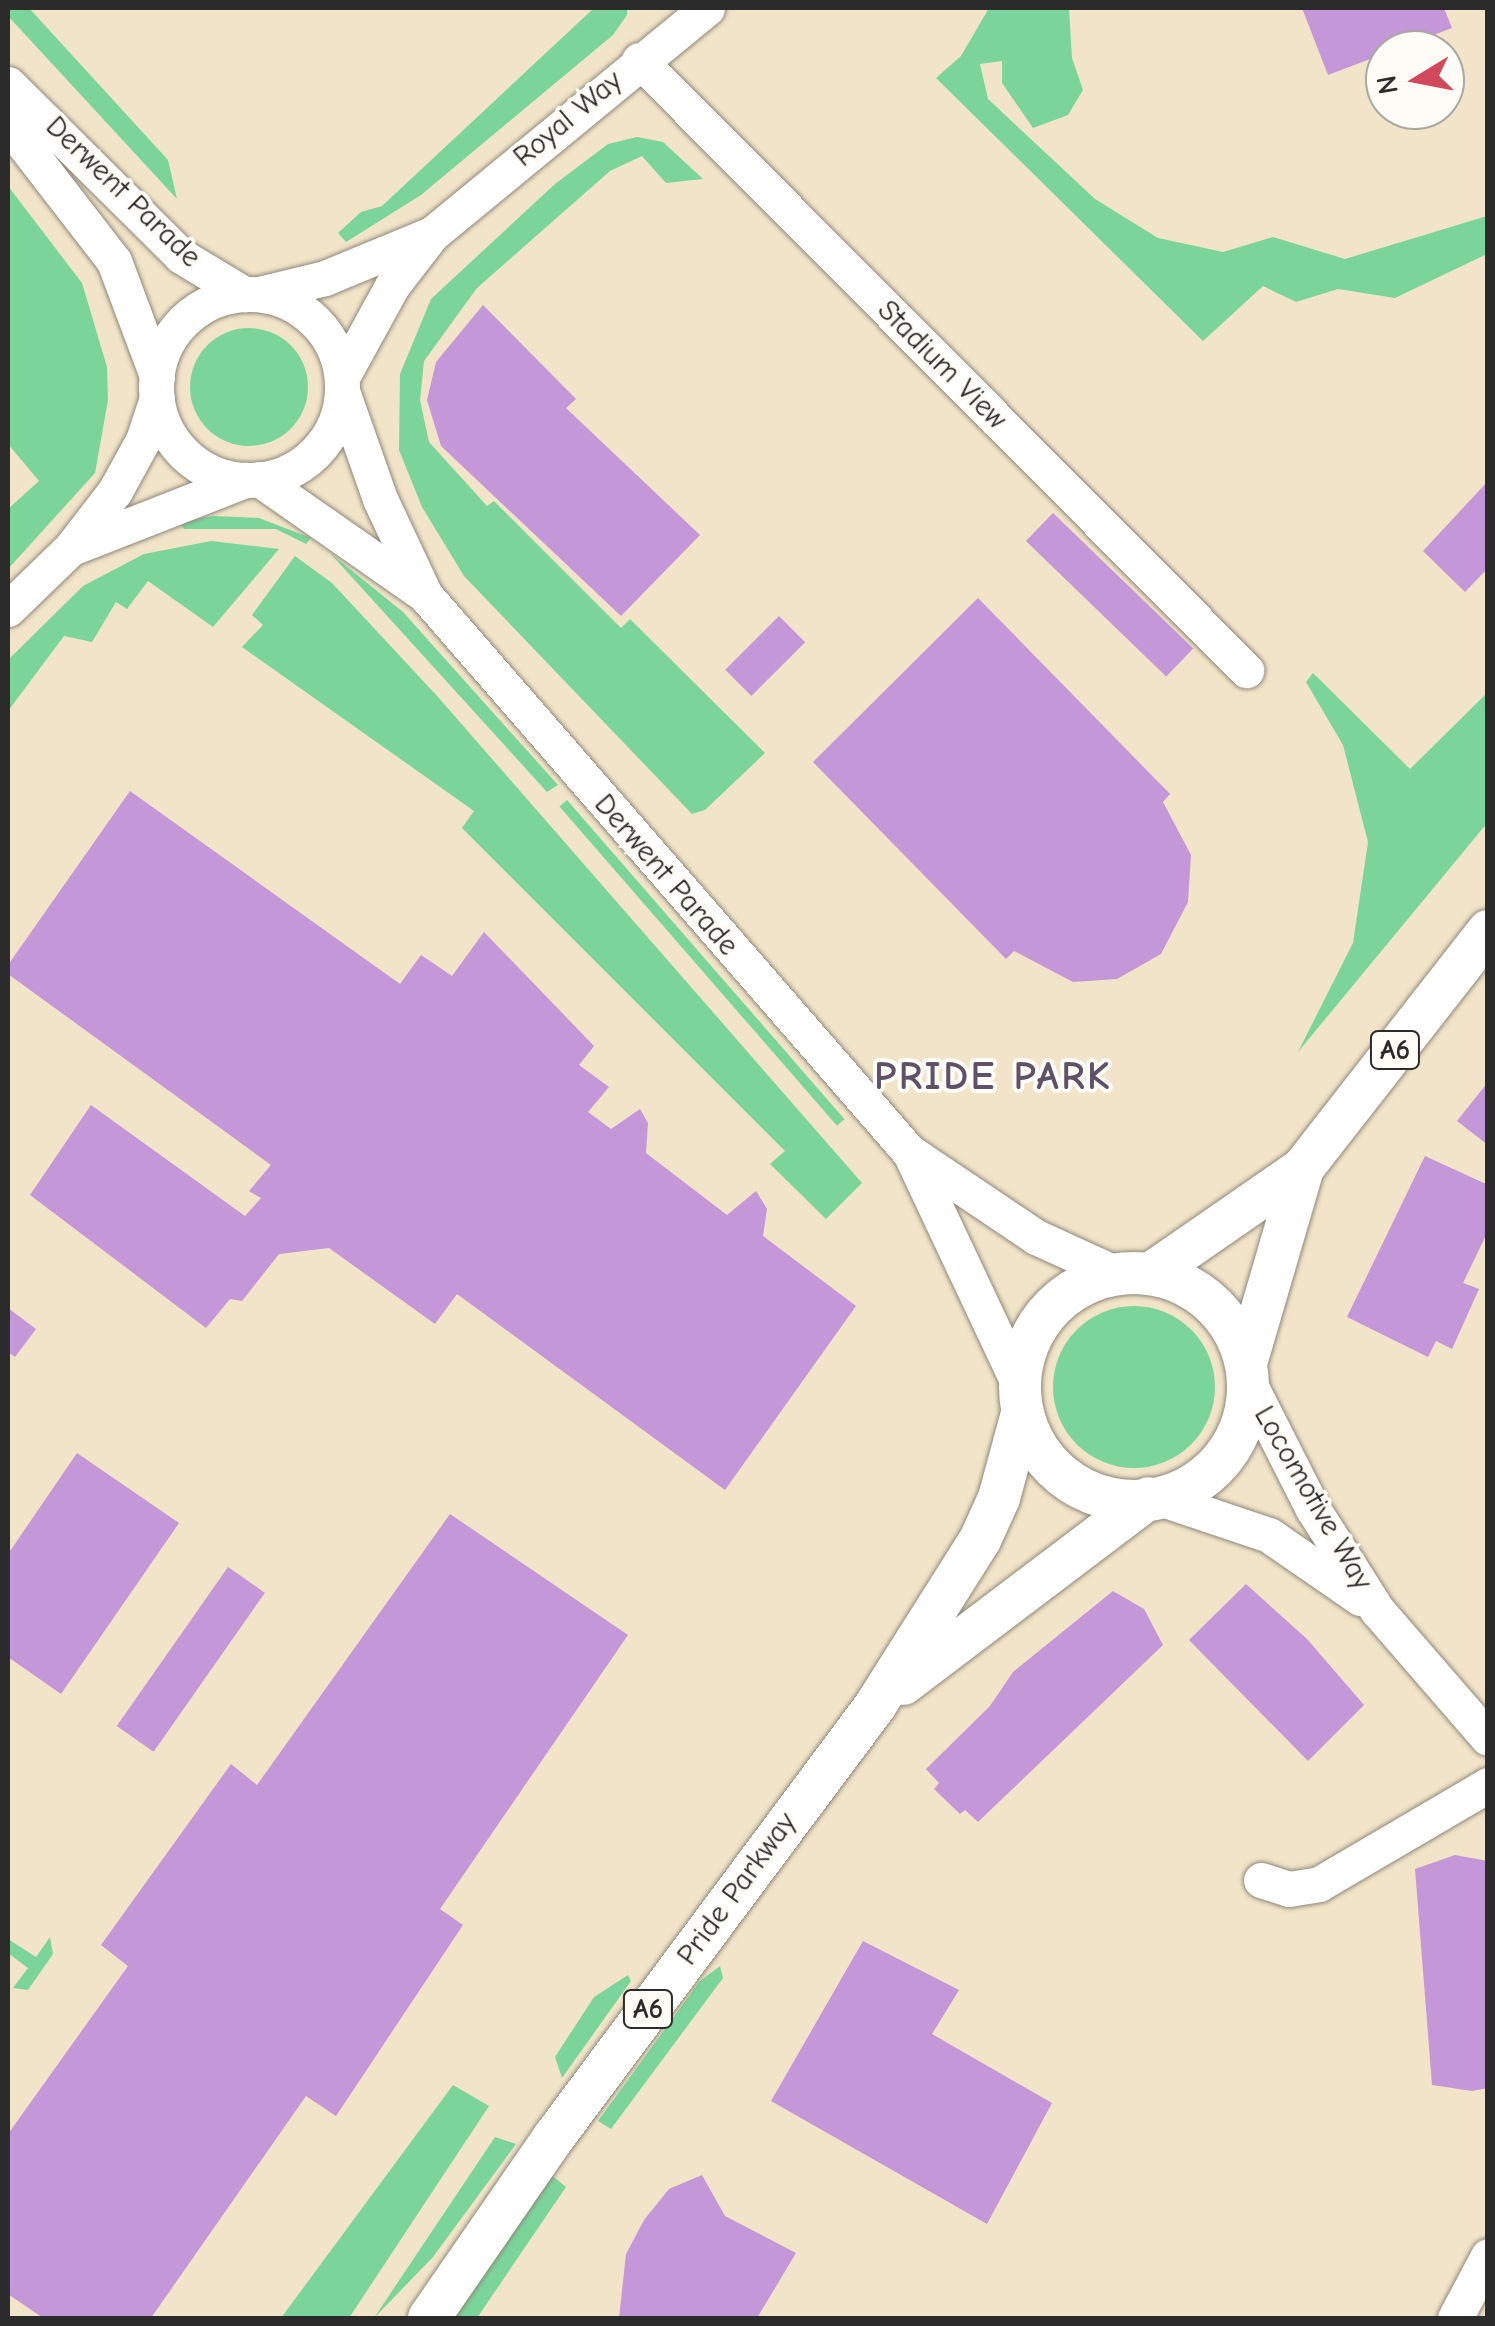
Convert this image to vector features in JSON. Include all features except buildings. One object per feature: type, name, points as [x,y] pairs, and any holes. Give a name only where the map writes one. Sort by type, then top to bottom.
[{"type":"main road","name":"A6","points":[[1303,1168],[1248,1372],[1242,1426],[1222,1462],[1201,1480],[1154,1498],[1098,1496],[1063,1477],[1020,1400],[1032,1336],[1048,1312],[1077,1288],[1133,1274],[1303,1168],[1488,931]]},
{"type":"main road","points":[[1133,1274],[1208,1301],[1248,1372]]},
{"type":"main road","name":"Pride Parkway","points":[[429,2318],[554,2136],[875,1706],[980,1540],[999,1498],[1020,1400]]},
{"type":"main road","name":"Pride Parkway","points":[[875,1706],[1064,1556],[1154,1498]]},
{"type":"street","name":"Royal Way","points":[[342,384],[392,286],[432,234],[639,60],[707,8]]},
{"type":"street","name":"Stadium View","points":[[639,60],[1246,670]]},
{"type":"street","name":"Derwent Parade","points":[[8,84],[181,256],[250,294]]},
{"type":"street","name":"Derwent Parade","points":[[8,124],[114,261],[157,387]]},
{"type":"street","name":"Royal Way","points":[[250,294],[324,278],[432,234]]},
{"type":"street","points":[[8,609],[71,548],[128,470],[169,339],[185,319],[207,304],[250,294],[282,300],[314,320],[330,340],[342,384],[332,429],[317,451],[296,467],[71,548]]},
{"type":"street","name":"Derwent Parade","points":[[342,384],[380,499],[425,594],[910,1153],[1036,1236],[1133,1274]]},
{"type":"street","points":[[157,387],[170,436],[188,456],[252,480]]},
{"type":"street","name":"Derwent Parade","points":[[252,480],[425,594]]},
{"type":"street","name":"Derwent Parade","points":[[910,1153],[1020,1400]]},
{"type":"street","name":"Locomotive Way","points":[[1248,1372],[1312,1509],[1377,1610],[1488,1738]]},
{"type":"street","name":"Locomotive Way","points":[[1154,1498],[1270,1536],[1377,1610]]},
{"type":"street","points":[[1261,1880],[1289,1888],[1319,1884],[1488,1785]]},
{"type":"street","points":[[1455,2318],[1488,2256]]},
{"type":"green space","points":[[8,8],[29,8],[168,160],[177,199],[8,16]]},
{"type":"green space","points":[[594,8],[627,8],[627,15],[613,35],[421,195],[346,242],[338,233],[361,212],[382,206]]},
{"type":"green space","points":[[989,8],[1069,8],[1072,58],[1083,90],[1068,115],[1033,128],[1002,83],[1002,61],[980,64],[988,99],[1095,199],[1158,238],[1223,252],[1273,237],[1345,259],[1487,216],[1487,254],[1395,298],[1338,289],[1296,302],[1263,286],[1203,341],[936,78],[961,56]]},
{"type":"green space","points":[[637,137],[663,142],[703,179],[666,183],[642,156],[610,171],[477,288],[424,361],[420,400],[429,442],[487,506],[494,501],[621,628],[630,619],[765,753],[705,810],[692,814],[464,576],[422,507],[399,450],[400,374],[431,299],[555,184],[608,144]]},
{"type":"green space","points":[[8,186],[82,283],[107,367],[108,400],[95,473],[8,569],[8,509],[39,481],[8,444]]},
{"type":"green space","points":[[249,328],[282,338],[298,354],[308,387],[298,420],[282,436],[249,446],[216,436],[200,420],[190,387],[200,354],[216,338]]},
{"type":"green space","points":[[213,516],[259,518],[311,538],[306,544],[276,529],[184,529],[179,522]]},
{"type":"green space","points":[[211,541],[279,549],[213,627],[148,581],[127,609],[116,602],[92,642],[64,636],[8,711],[8,660],[83,586],[144,554]]},
{"type":"green space","points":[[330,553],[403,612],[558,785],[547,792]]},
{"type":"green space","points":[[295,556],[332,583],[438,697],[862,1183],[826,1219],[770,1164],[785,1151],[462,828],[474,811],[242,647],[263,625],[252,615]]},
{"type":"green space","points":[[1313,673],[1410,769],[1487,693],[1488,822],[1298,1052],[1353,943],[1368,842],[1343,745],[1306,682]]},
{"type":"green space","points":[[567,800],[845,1119],[837,1126],[559,807]]},
{"type":"green space","points":[[1134,1306],[1165,1312],[1191,1330],[1209,1356],[1215,1387],[1209,1418],[1191,1444],[1165,1462],[1134,1468],[1103,1462],[1077,1444],[1059,1418],[1053,1387],[1059,1356],[1077,1330],[1103,1312]]},
{"type":"green space","points":[[50,1937],[53,1954],[28,1990],[13,1988],[28,1968],[8,1953],[8,1939],[36,1957]]},
{"type":"green space","points":[[720,1966],[723,1978],[611,2129],[598,2121],[700,1981]]},
{"type":"green space","points":[[628,1975],[631,1981],[562,2078],[555,2057],[594,1997]]},
{"type":"green space","points":[[453,2085],[489,2106],[349,2318],[281,2318]]},
{"type":"green space","points":[[495,2137],[516,2144],[433,2257],[374,2318]]},
{"type":"green space","points":[[549,2173],[566,2187],[477,2318],[453,2318]]},
{"type":"district","name":"PRIDE PARK","points":[[993,1076]]}]
